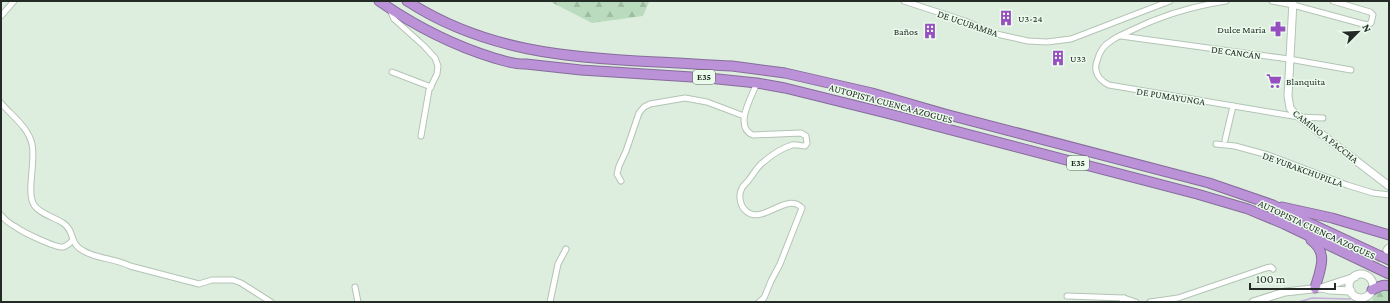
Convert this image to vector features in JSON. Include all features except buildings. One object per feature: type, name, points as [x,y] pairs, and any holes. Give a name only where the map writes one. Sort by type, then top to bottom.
[{"type":"highway","name":"AUTOPISTA CUENCA AZOGUES","points":[[379,1],[417,25],[458,45],[486,56],[518,65],[538,64],[581,70],[701,77],[758,83],[832,99],[1213,198],[1248,209],[1293,228],[1389,274]]},
{"type":"highway","name":"AUTOPISTA CUENCA AZOGUES","points":[[407,1],[430,14],[485,39],[543,53],[585,58],[732,66],[774,71],[872,92],[945,114],[1173,173],[1221,187],[1274,205],[1290,214],[1389,260]]},
{"type":"highway","points":[[1274,205],[1332,218],[1389,235]]},
{"type":"highway","points":[[1293,228],[1315,243],[1322,256],[1318,288]]},
{"type":"highway","points":[[1372,290],[1380,285],[1385,284],[1389,286]]},
{"type":"main road","name":"CAMINO A PACCHA","points":[[1293,3],[1289,59],[1288,96],[1290,108],[1299,117],[1389,186]]},
{"type":"main road","points":[[1253,302],[1285,292],[1318,288],[1367,272],[1372,283],[1372,290],[1368,296],[1362,300],[1350,291],[1318,288]]},
{"type":"main road","points":[[1350,291],[1350,283],[1355,277]]},
{"type":"street","points":[[1,16],[14,1]]},
{"type":"street","name":"DE UCUBAMBA","points":[[904,1],[965,21],[992,33],[1028,41],[1048,42],[1071,39],[1156,3],[1170,1]]},
{"type":"street","points":[[1120,36],[1140,26],[1179,11],[1226,1]]},
{"type":"street","points":[[1272,1],[1293,3],[1367,25],[1371,23],[1373,15],[1370,12],[1333,1]]},
{"type":"street","points":[[388,7],[394,19],[424,46],[434,58],[438,66],[437,74],[429,90],[420,136]]},
{"type":"street","name":"DE CANCÁN","points":[[1120,36],[1289,59],[1351,70]]},
{"type":"street","name":"DE PUMAYUNGA","points":[[1120,36],[1110,41],[1103,48],[1095,65],[1097,75],[1101,81],[1109,85],[1299,117],[1324,118]]},
{"type":"street","points":[[392,72],[431,87]]},
{"type":"street","points":[[758,83],[744,116],[744,124],[747,132],[758,135],[801,133],[806,136],[807,143],[805,146],[793,145],[770,157],[760,165],[742,188],[740,202],[744,210],[751,215],[759,215],[774,208],[792,203],[799,205],[802,208],[780,264],[764,298],[760,302]]},
{"type":"street","points":[[621,181],[617,174],[619,166],[626,151],[639,113],[644,107],[650,104],[686,98],[707,102],[744,116]]},
{"type":"street","points":[[1,103],[24,127],[33,145],[31,196],[34,205],[42,212],[66,225],[70,229],[73,240],[78,248],[97,256],[123,262],[130,266],[199,284],[212,280],[233,280],[241,283],[271,302]]},
{"type":"street","points":[[1225,140],[1233,106]]},
{"type":"street","name":"DE YURAKCHUPILLA","points":[[1216,144],[1235,146],[1268,155],[1347,185],[1389,195]]},
{"type":"street","points":[[1,215],[6,221],[17,228],[53,245],[63,247],[70,244],[73,240]]},
{"type":"street","points":[[550,302],[558,264],[566,249]]},
{"type":"street","points":[[1150,302],[1178,298],[1266,268],[1273,269]]},
{"type":"street","points":[[355,286],[358,302]]},
{"type":"street","points":[[1067,296],[1136,302]]},
{"type":"green space","points":[[549,1],[649,2],[643,16],[592,23]]},
{"type":"green space","points":[[1383,288],[1389,289],[1389,302],[1372,302],[1373,297]]},
{"type":"waterway","points":[[1299,302],[1312,298],[1350,299]]},
{"type":"tunnel","points":[[1369,268],[1387,250]]},
{"type":"place","name":"U3-24","points":[[1006,18]]},
{"type":"place","name":"Dulce Maria","points":[[1278,29]]},
{"type":"place","name":"Baños","points":[[930,31]]},
{"type":"place","name":"U33","points":[[1058,58]]},
{"type":"place","name":"Blanquita","points":[[1274,81]]}]
